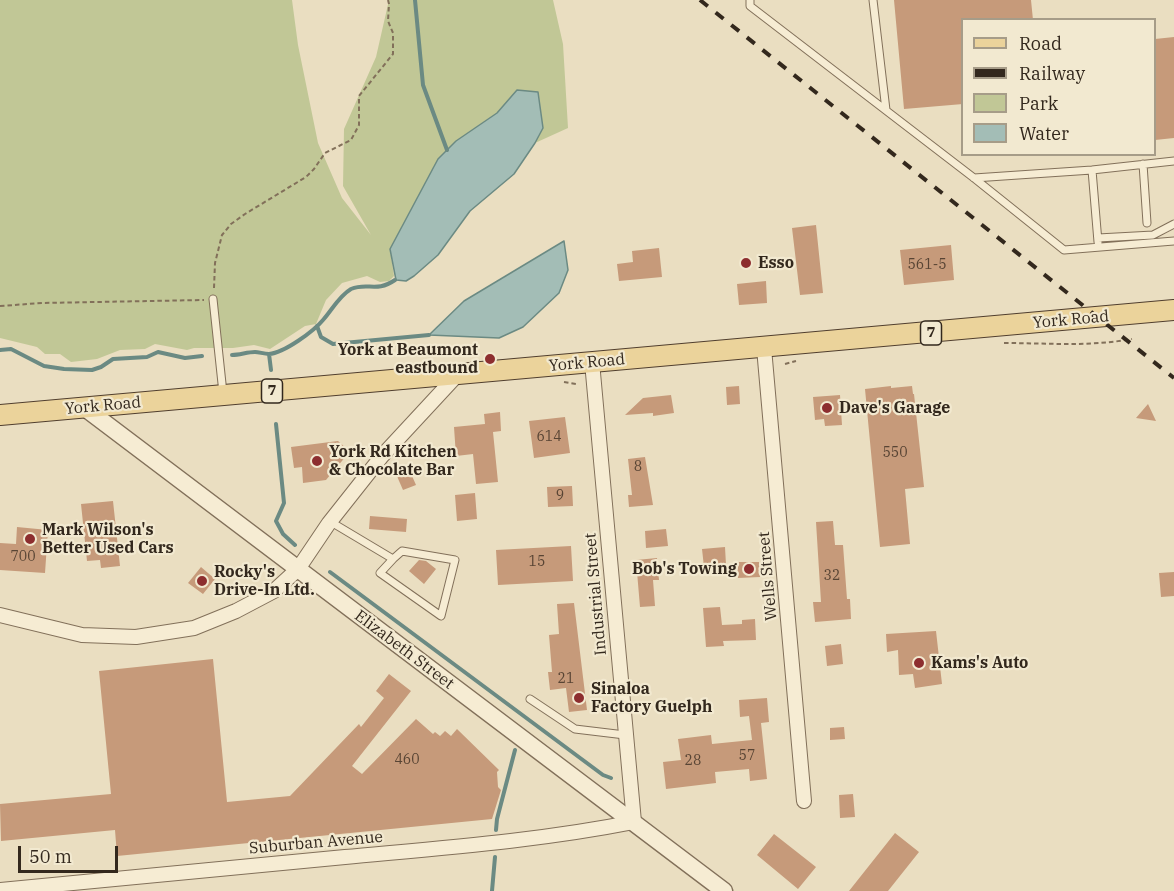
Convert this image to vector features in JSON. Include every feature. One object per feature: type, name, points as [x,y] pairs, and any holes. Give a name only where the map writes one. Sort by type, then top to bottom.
[{"type":"main road","name":"York Road","points":[[0,415],[1174,310]]},
{"type":"street","name":"Wells Street","points":[[764,348],[804,801]]},
{"type":"street","name":"Industrial Street","points":[[592,362],[634,822]]},
{"type":"street","points":[[0,615],[57,631],[102,637],[136,637],[194,628],[236,611],[274,591],[298,569],[382,456],[458,374]]},
{"type":"street","name":"Elizabeth Street","points":[[85,408],[724,891]]},
{"type":"street","name":"Suburban Avenue","points":[[0,890],[213,868],[486,844],[576,834],[634,822]]},
{"type":"lane","points":[[750,0],[750,6],[1064,250],[1174,241]]},
{"type":"lane","points":[[873,0],[886,110]]},
{"type":"lane","points":[[974,178],[1092,170],[1174,161]]},
{"type":"lane","points":[[1143,164],[1147,223]]},
{"type":"lane","points":[[1092,170],[1099,248]]},
{"type":"lane","points":[[1098,238],[1154,235],[1174,224]]},
{"type":"lane","points":[[213,299],[224,396]]},
{"type":"lane","points":[[331,522],[393,560]]},
{"type":"lane","points":[[402,551],[455,560],[441,616],[380,573],[393,560],[402,551]]},
{"type":"lane","points":[[530,699],[575,729],[625,735]]},
{"type":"path","points":[[0,306],[213,299],[215,263],[222,235],[231,224],[245,213],[306,177],[326,153],[351,140],[359,125],[359,96],[393,54],[393,33],[388,21],[390,4],[388,0]]},
{"type":"path","points":[[999,343],[1072,345],[1101,344],[1132,339]]},
{"type":"path","points":[[785,364],[796,361]]},
{"type":"green space","points":[[0,0],[292,0],[298,45],[318,143],[342,198],[371,235],[343,186],[344,129],[376,57],[389,0],[553,0],[563,44],[568,128],[535,143],[543,128],[518,90],[497,113],[456,141],[438,159],[390,249],[394,276],[389,281],[380,282],[367,276],[342,283],[326,300],[316,324],[305,326],[270,349],[254,345],[187,350],[155,344],[145,349],[120,350],[97,359],[71,362],[60,354],[45,354],[37,347],[0,338]]},
{"type":"water","points":[[517,90],[538,92],[543,128],[535,143],[514,174],[470,211],[438,255],[406,281],[396,280],[390,249],[438,159],[456,141],[497,113]]},
{"type":"water","points":[[564,241],[568,270],[559,293],[523,327],[499,338],[429,335],[464,301]]},
{"type":"building","points":[[894,0],[1031,0],[1033,18],[961,18],[961,104],[904,109]]},
{"type":"building","points":[[1174,37],[1174,138],[1156,140],[1156,39]]},
{"type":"building","points":[[816,225],[823,293],[800,295],[792,228]]},
{"type":"building","points":[[951,245],[954,280],[904,285],[900,250]]},
{"type":"building","points":[[659,248],[662,277],[619,281],[617,264],[633,262],[632,251]]},
{"type":"building","points":[[766,281],[767,303],[739,305],[737,284]]},
{"type":"building","points":[[739,386],[740,404],[727,405],[726,387]]},
{"type":"building","points":[[891,386],[891,388],[912,386],[924,487],[905,489],[910,544],[880,547],[865,389]]},
{"type":"building","points":[[671,395],[674,413],[653,416],[653,413],[625,415],[643,398]]},
{"type":"building","name":"Dave's Garage","points":[[840,395],[842,425],[825,426],[824,419],[815,420],[813,397]]},
{"type":"building","points":[[1148,404],[1156,421],[1136,418]]},
{"type":"building","points":[[500,412],[501,431],[493,432],[498,482],[476,484],[473,454],[456,456],[454,427],[485,424],[484,414]]},
{"type":"building","points":[[565,417],[570,453],[534,458],[529,421]]},
{"type":"building","points":[[338,441],[346,448],[347,455],[326,480],[303,483],[302,467],[294,468],[291,447]]},
{"type":"building","points":[[645,457],[653,505],[629,507],[628,495],[632,495],[628,459]]},
{"type":"building","points":[[409,469],[416,485],[403,490],[396,474]]},
{"type":"building","points":[[572,486],[573,506],[548,507],[547,487]]},
{"type":"building","points":[[475,493],[477,519],[457,521],[455,495]]},
{"type":"building","points":[[113,501],[120,566],[101,568],[100,560],[87,561],[81,504]]},
{"type":"building","points":[[370,516],[407,519],[406,532],[369,529]]},
{"type":"building","points":[[833,521],[835,545],[843,545],[847,599],[850,599],[851,619],[815,622],[813,602],[821,602],[816,522]]},
{"type":"building","points":[[17,527],[48,530],[45,573],[0,570],[0,543],[16,544]]},
{"type":"building","points":[[666,529],[668,546],[646,548],[645,531]]},
{"type":"building","points":[[571,546],[573,581],[498,585],[496,550]]},
{"type":"building","points":[[725,547],[726,565],[704,567],[702,549]]},
{"type":"building","points":[[657,558],[659,580],[653,580],[655,606],[640,607],[636,560]]},
{"type":"building","points":[[419,560],[426,561],[436,569],[424,584],[409,571]]},
{"type":"building","points":[[737,562],[759,562],[760,577],[738,578]]},
{"type":"building","name":"Rocky's Drive-In Ltd.","points":[[201,567],[215,579],[203,594],[188,583]]},
{"type":"building","points":[[1174,572],[1174,596],[1161,597],[1159,573]]},
{"type":"building","points":[[574,603],[587,710],[569,712],[566,688],[550,690],[548,672],[552,672],[549,635],[559,634],[557,604]]},
{"type":"building","points":[[720,607],[722,625],[742,624],[742,620],[755,619],[756,640],[723,641],[724,646],[706,647],[703,608]]},
{"type":"building","name":"Kams's Auto","points":[[936,631],[942,684],[915,688],[913,674],[899,675],[898,650],[887,652],[886,634]]},
{"type":"building","points":[[841,644],[843,664],[827,666],[825,646]]},
{"type":"building","points":[[213,659],[227,802],[290,796],[359,724],[361,727],[384,698],[376,691],[389,674],[411,691],[352,766],[362,774],[416,719],[433,734],[435,732],[440,736],[445,731],[451,736],[457,729],[499,770],[497,772],[498,787],[501,790],[492,819],[117,856],[115,830],[1,841],[0,804],[111,794],[99,671]]},
{"type":"building","points":[[767,698],[769,722],[761,723],[767,779],[750,781],[749,769],[715,772],[716,783],[666,789],[663,762],[681,760],[678,739],[711,735],[712,744],[752,740],[749,716],[740,717],[739,700]]},
{"type":"building","points":[[844,727],[845,739],[830,740],[830,728]]},
{"type":"building","points":[[853,794],[855,817],[840,818],[839,795]]},
{"type":"building","points":[[895,833],[919,852],[888,891],[849,891]]},
{"type":"building","points":[[774,834],[816,867],[798,889],[757,855]]},
{"type":"waterway","points":[[415,0],[423,85],[447,150]]},
{"type":"waterway","points":[[232,355],[255,352],[269,354],[282,350],[313,330],[351,289],[362,286],[382,286],[395,280]]},
{"type":"waterway","points":[[317,326],[321,337],[333,344],[429,335]]},
{"type":"waterway","points":[[0,350],[11,349],[44,366],[92,370],[113,359],[147,357],[158,352],[185,358],[202,356]]},
{"type":"waterway","points":[[269,354],[271,370]]},
{"type":"waterway","points":[[276,424],[284,503],[276,521],[283,534],[295,545]]},
{"type":"waterway","points":[[330,572],[603,775],[611,778]]},
{"type":"waterway","points":[[496,830],[515,750]]},
{"type":"waterway","points":[[492,891],[495,857]]},
{"type":"railway","points":[[700,0],[1174,378]]},
{"type":"place","name":"Esso","points":[[746,263]]},
{"type":"place","name":"York at Beaumont eastbound","points":[[490,359]]},
{"type":"place","name":"Dave's Garage","points":[[827,408]]},
{"type":"place","name":"York Rd Kitchen & Chocolate Bar","points":[[317,461]]},
{"type":"place","name":"Mark Wilson's Better Used Cars","points":[[30,539]]},
{"type":"place","name":"Bob's Towing","points":[[749,569]]},
{"type":"place","name":"Rocky's Drive-In Ltd.","points":[[202,581]]},
{"type":"place","name":"Kams's Auto","points":[[919,663]]},
{"type":"place","name":"Sinaloa Factory Guelph","points":[[579,698]]}]
